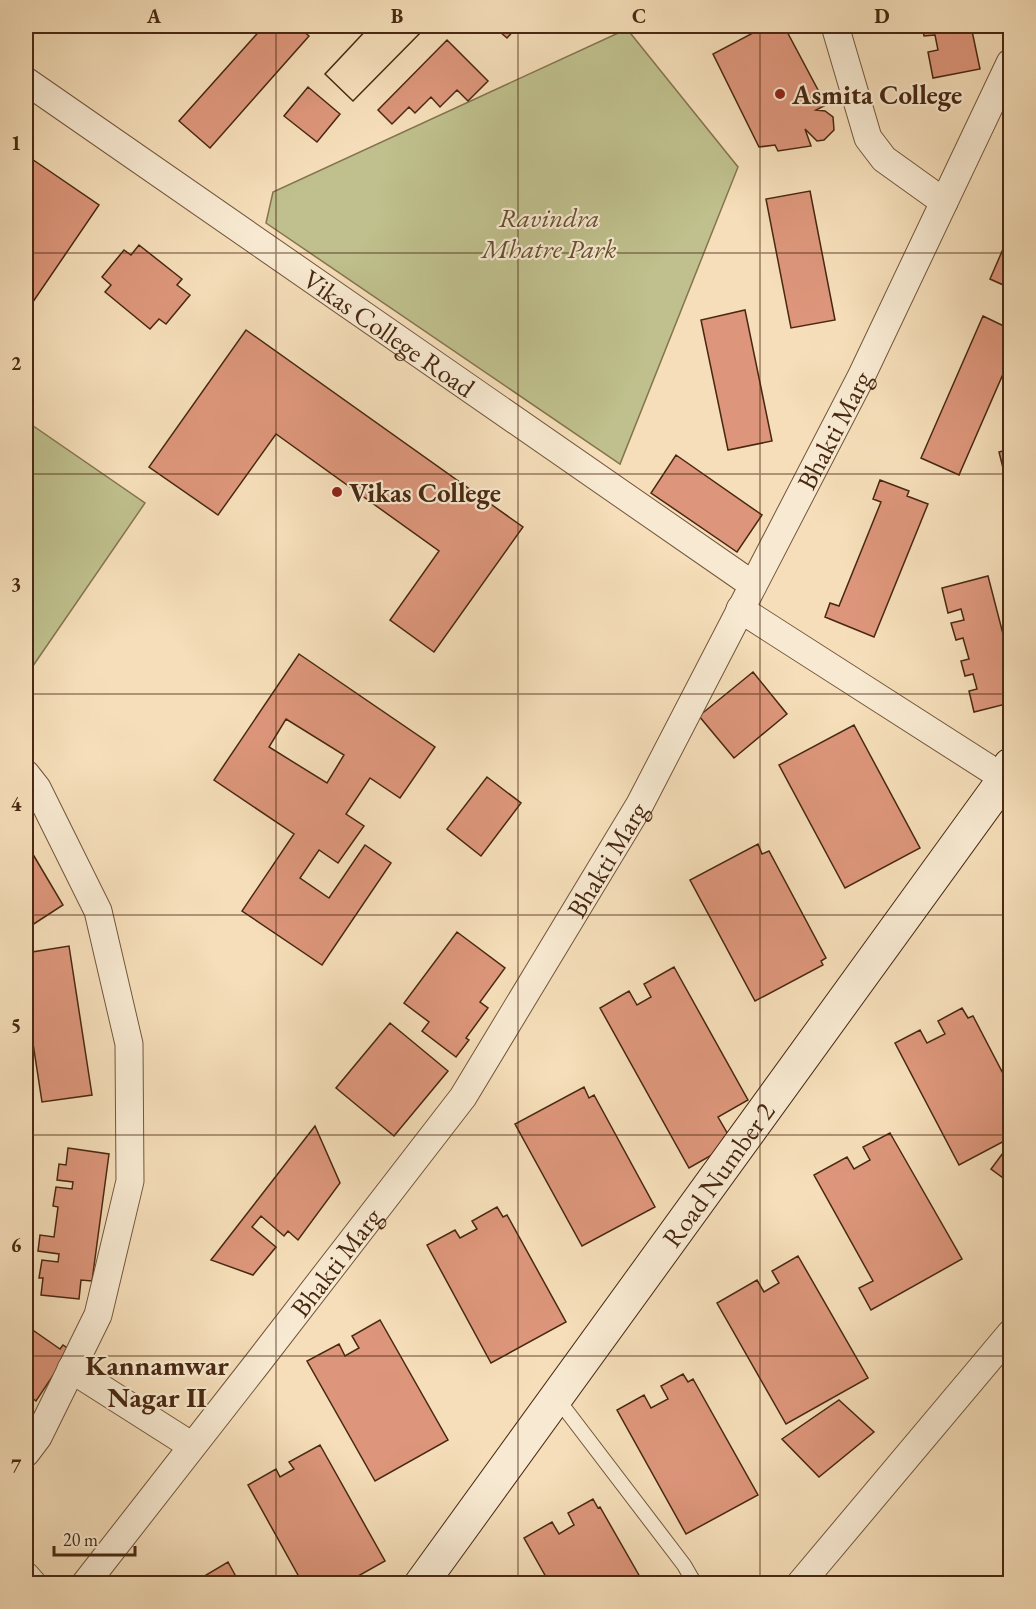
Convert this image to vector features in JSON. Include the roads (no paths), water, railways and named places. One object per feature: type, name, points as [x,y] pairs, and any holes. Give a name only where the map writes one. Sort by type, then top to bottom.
[{"type":"street","points":[[835,26],[868,138],[884,159],[944,202]]},
{"type":"street","name":"Bhakti Marg","points":[[85,1584],[463,1097],[640,804],[861,377],[1011,63]]},
{"type":"street","name":"Vikas College Road","points":[[26,81],[753,585]]},
{"type":"street","points":[[740,609],[1009,775]]},
{"type":"street","points":[[26,774],[37,788],[98,911],[129,1044],[130,1182],[98,1315],[38,1437],[26,1453]]},
{"type":"street","name":"Road Number 2","points":[[421,1584],[1009,775]]},
{"type":"street","points":[[800,1584],[1011,1334]]},
{"type":"street","points":[[71,1369],[192,1446]]},
{"type":"street","points":[[26,1576],[33,1584]]},
{"type":"lane","points":[[556,1397],[684,1565],[695,1584]]},
{"type":"place","name":"Asmita College","points":[[780,94]]},
{"type":"place","name":"Vikas College","points":[[337,492]]},
{"type":"district","name":"Kannamwar Nagar II","points":[[157,1381]]},
{"type":"park label","name":"Ravindra Mhatre Park","points":[[549,232]]}]
